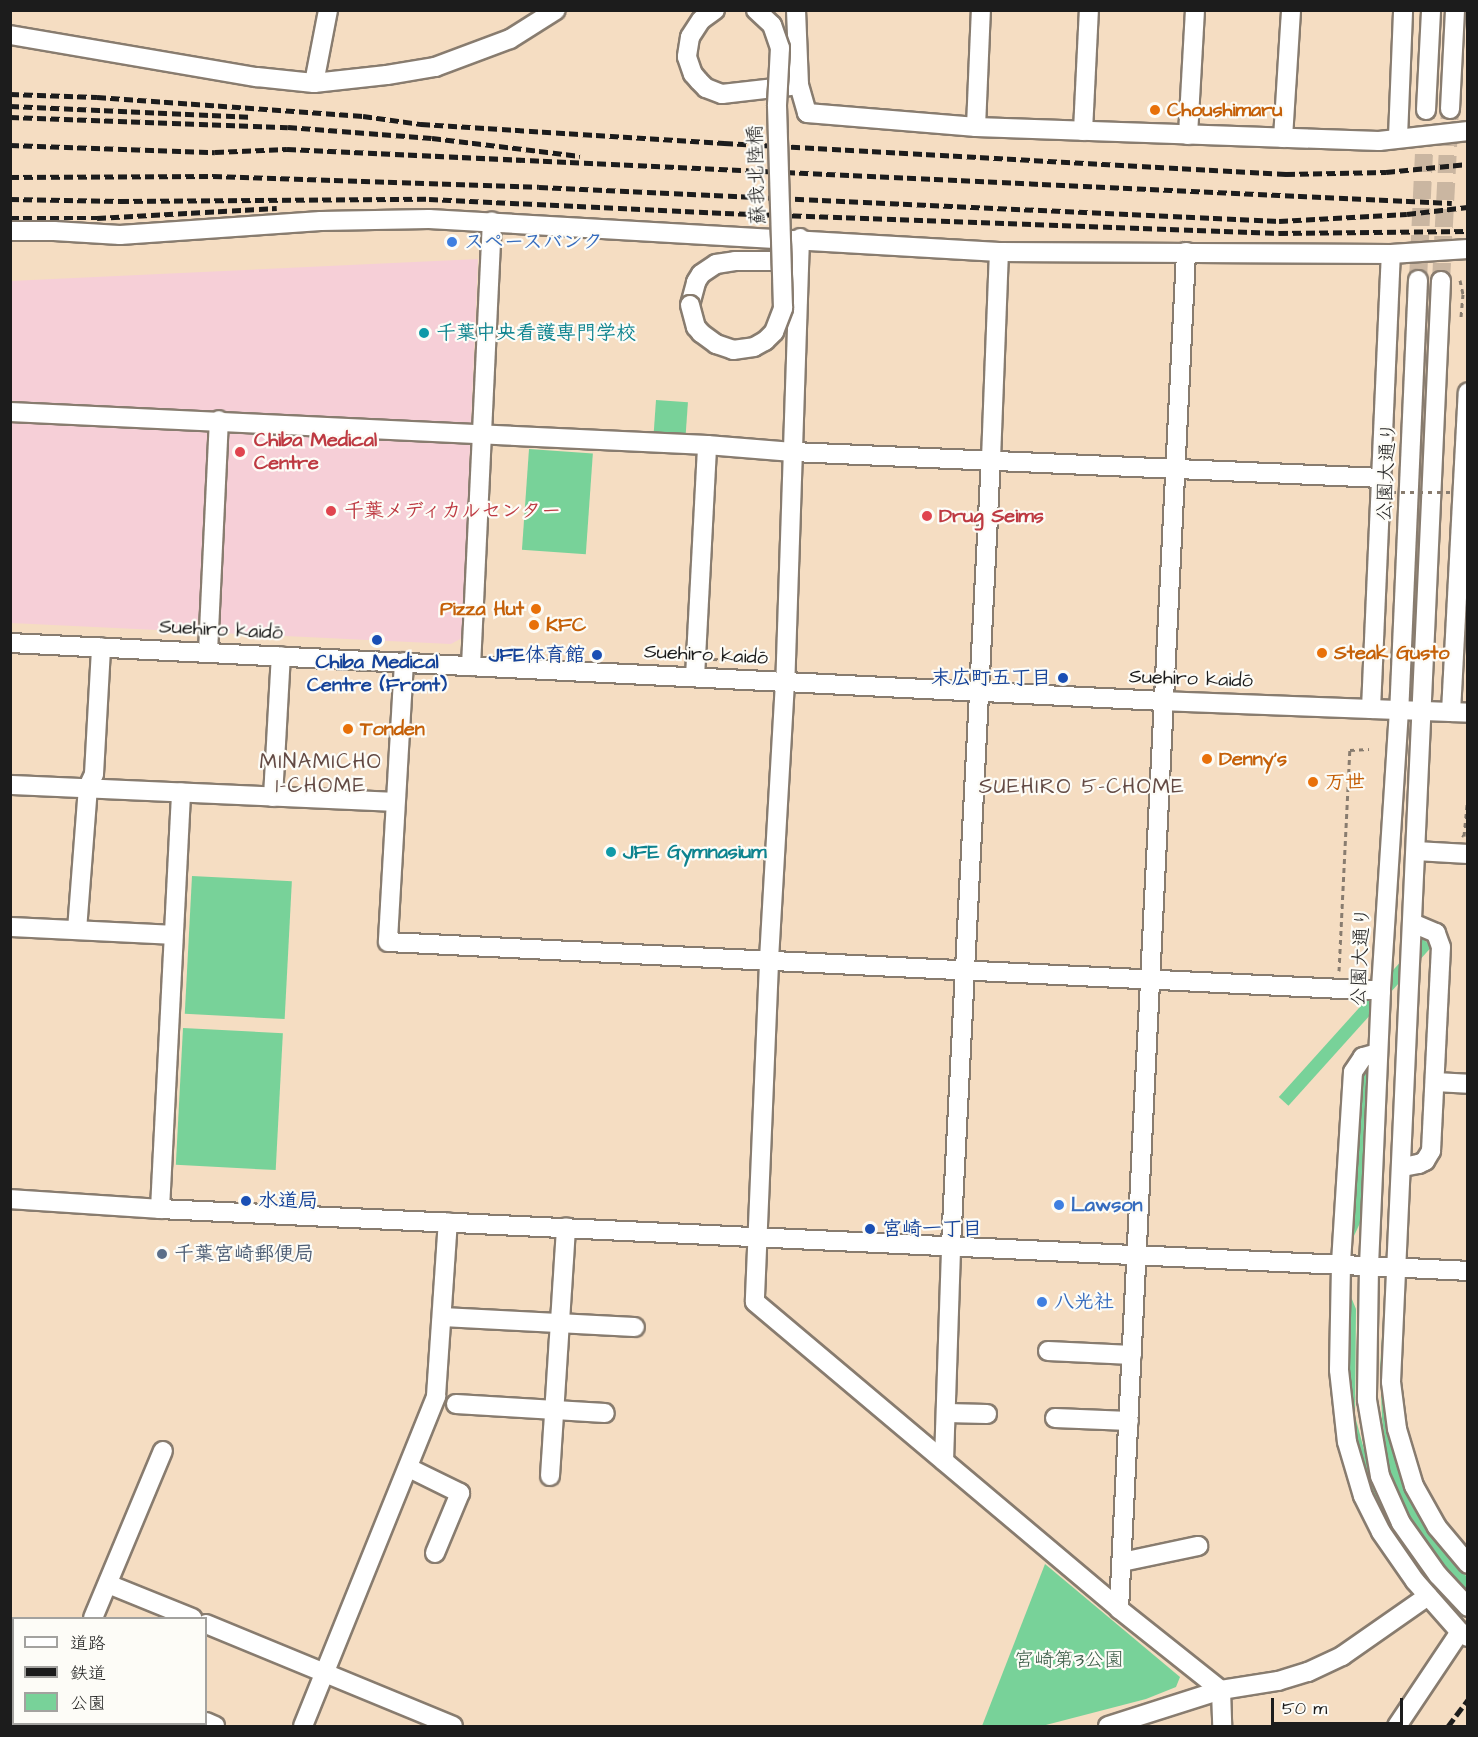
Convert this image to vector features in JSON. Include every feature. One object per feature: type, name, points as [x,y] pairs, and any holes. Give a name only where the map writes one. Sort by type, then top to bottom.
[{"type":"street","points":[[314,83],[328,10]]},
{"type":"street","points":[[10,35],[257,77],[314,83],[435,67],[510,39],[556,10]]},
{"type":"street","points":[[715,10],[694,28],[688,46],[689,65],[693,74],[706,88],[722,94],[731,94],[799,85]]},
{"type":"street","name":"蘇我北陸橋","points":[[756,10],[772,25],[780,48],[777,105],[782,257],[782,269],[783,292],[783,308],[774,332],[754,347],[733,350],[724,348],[707,339],[696,327],[690,305],[692,291],[701,274],[708,269],[735,261],[778,260],[789,261],[800,261]]},
{"type":"street","points":[[796,10],[799,85],[807,113],[976,127],[1379,141],[1398,137],[1467,131]]},
{"type":"street","points":[[976,127],[981,10]]},
{"type":"street","points":[[1083,131],[1089,10]]},
{"type":"street","points":[[1188,135],[1196,10]]},
{"type":"street","points":[[1283,138],[1291,10]]},
{"type":"street","points":[[1398,137],[1403,10]]},
{"type":"street","points":[[1426,110],[1431,10]]},
{"type":"street","points":[[1450,109],[1455,10]]},
{"type":"street","points":[[10,231],[120,235],[321,221],[429,219],[800,238],[999,252],[1390,255],[1467,249]]},
{"type":"street","points":[[471,666],[484,434],[492,221]]},
{"type":"street","points":[[800,238],[784,682],[769,963],[755,1302],[1119,1609],[1221,1690],[1222,1726]]},
{"type":"street","points":[[944,1461],[951,1245],[992,459],[999,252]]},
{"type":"street","points":[[1119,1609],[1162,701],[1177,467],[1186,252]]},
{"type":"street","points":[[1371,708],[1387,485],[1390,255]]},
{"type":"street","points":[[1450,279],[1422,711],[1391,1382],[1397,1429],[1420,1500],[1437,1527],[1467,1564]]},
{"type":"street","name":"公園大通り","points":[[1419,280],[1399,710],[1378,1053],[1369,1267],[1367,1400],[1380,1476],[1412,1541],[1467,1607]]},
{"type":"street","points":[[1459,713],[1460,486],[1467,392]]},
{"type":"street","points":[[10,412],[219,420],[707,445],[793,452],[1177,467],[1387,485]]},
{"type":"street","points":[[208,652],[219,420]]},
{"type":"street","points":[[695,677],[707,445]]},
{"type":"street","name":"Suehiro kaidō","points":[[10,643],[1162,701],[1459,713]]},
{"type":"street","points":[[77,930],[88,788],[94,774],[100,647]]},
{"type":"street","points":[[273,797],[281,656]]},
{"type":"street","points":[[404,662],[394,802],[388,942],[769,963],[1381,991]]},
{"type":"street","points":[[10,785],[394,802]]},
{"type":"street","points":[[160,1209],[172,935],[181,793]]},
{"type":"street","points":[[1416,851],[1467,854]]},
{"type":"street","points":[[1402,1167],[1419,1164],[1429,1156],[1435,1082],[1441,947],[1436,933],[1413,923]]},
{"type":"street","points":[[10,927],[172,935]]},
{"type":"street","points":[[1378,1053],[1363,1057],[1353,1072],[1341,1265],[1339,1370],[1347,1442],[1363,1496],[1395,1555],[1428,1596],[1464,1634],[1397,1726]]},
{"type":"street","points":[[1435,1082],[1467,1084]]},
{"type":"street","points":[[10,1199],[160,1209],[1467,1271]]},
{"type":"street","points":[[303,1726],[409,1468],[436,1396],[448,1222]]},
{"type":"street","points":[[550,1476],[566,1228]]},
{"type":"street","points":[[442,1317],[635,1327]]},
{"type":"street","points":[[1048,1351],[1132,1355]]},
{"type":"street","points":[[456,1404],[605,1413]]},
{"type":"street","points":[[946,1413],[987,1414]]},
{"type":"street","points":[[1055,1418],[1129,1420]]},
{"type":"street","points":[[93,1617],[163,1451]]},
{"type":"street","points":[[409,1468],[460,1493],[435,1553]]},
{"type":"street","points":[[1122,1562],[1198,1546]]},
{"type":"street","points":[[108,1584],[190,1617]]},
{"type":"street","points":[[1108,1726],[1221,1690],[1278,1681],[1308,1672],[1341,1656],[1397,1620],[1428,1596]]},
{"type":"street","points":[[207,1624],[453,1726]]},
{"type":"path","points":[[1450,279],[1463,294],[1461,319]]},
{"type":"path","points":[[1387,485],[1460,486]]},
{"type":"path","points":[[705,658],[769,662],[774,658]]},
{"type":"path","points":[[1339,973],[1350,750],[1370,749]]},
{"type":"path","points":[[1455,835],[1464,836],[1467,795]]},
{"type":"shaded area","name":"Chiba Medical Centre","points":[[478,259],[462,638],[451,644],[11,623],[10,281]]},
{"type":"green space","points":[[656,400],[688,402],[686,436],[654,434]]},
{"type":"green space","points":[[529,449],[593,453],[586,554],[522,550]]},
{"type":"green space","points":[[192,876],[292,881],[285,1019],[185,1014]]},
{"type":"green space","points":[[1422,938],[1432,947],[1288,1106],[1279,1097]]},
{"type":"green space","points":[[183,1028],[283,1033],[276,1170],[176,1165]]},
{"type":"green space","points":[[1369,1062],[1362,1211],[1361,1221],[1353,1238],[1360,1067]]},
{"type":"green space","points":[[1349,1292],[1356,1309],[1355,1416],[1373,1483],[1405,1547],[1419,1568],[1467,1623],[1467,1627],[1431,1587],[1390,1534],[1367,1490],[1348,1409]]},
{"type":"green space","points":[[1383,1320],[1383,1389],[1386,1424],[1400,1478],[1415,1511],[1433,1538],[1467,1577],[1467,1592],[1423,1541],[1399,1500],[1391,1481],[1382,1419],[1380,1369]]},
{"type":"green space","name":"宮崎第3公園","points":[[1045,1564],[1180,1677],[1176,1687],[1146,1699],[1042,1726],[982,1726]]},
{"type":"tunnel","points":[[1441,281],[1450,109]]},
{"type":"tunnel","points":[[1418,280],[1426,110]]},
{"type":"railway","points":[[10,94],[97,97],[363,116],[421,124],[724,143],[1286,174],[1386,172],[1468,164]]},
{"type":"railway","points":[[10,106],[249,117]]},
{"type":"railway","points":[[10,117],[288,127],[432,138],[580,156]]},
{"type":"railway","points":[[10,145],[215,152],[287,149],[1452,203]]},
{"type":"railway","points":[[10,177],[213,176],[539,187],[1279,221],[1407,214],[1468,207]]},
{"type":"railway","points":[[10,199],[120,201],[429,199],[725,213],[1279,233],[1468,231]]},
{"type":"railway","points":[[10,218],[97,218],[277,208]]},
{"type":"railway","points":[[1448,1726],[1468,1699]]},
{"type":"place","name":"Choushimaru","points":[[1155,110]]},
{"type":"place","name":"スペースバンク","points":[[452,242]]},
{"type":"place","name":"千葉中央看護専門学校","points":[[424,333]]},
{"type":"place","name":"Chiba Medical Centre","points":[[240,452]]},
{"type":"place","name":"千葉メディカルセンター","points":[[331,511]]},
{"type":"place","name":"Drug Seims","points":[[927,516]]},
{"type":"place","name":"Pizza Hut","points":[[536,609]]},
{"type":"place","name":"KFC","points":[[534,625]]},
{"type":"place","name":"Chiba Medical Centre (Front)","points":[[377,640]]},
{"type":"place","name":"Steak Gusto","points":[[1322,653]]},
{"type":"place","name":"JFE体育館","points":[[597,655]]},
{"type":"place","name":"末広町五丁目","points":[[1063,678]]},
{"type":"place","name":"Tonden","points":[[348,729]]},
{"type":"place","name":"Denny's","points":[[1207,759]]},
{"type":"place","name":"万世","points":[[1313,782]]},
{"type":"place","name":"JFE Gymnasium","points":[[611,852]]},
{"type":"place","name":"水道局","points":[[246,1201]]},
{"type":"place","name":"Lawson","points":[[1059,1205]]},
{"type":"place","name":"宮崎一丁目","points":[[870,1229]]},
{"type":"place","name":"千葉宮崎郵便局","points":[[162,1254]]},
{"type":"place","name":"八光社","points":[[1042,1302]]},
{"type":"district","name":"MINAMICHO 1-CHOME","points":[[321,774]]},
{"type":"district","name":"SUEHIRO 5-CHOME","points":[[1082,787]]}]
